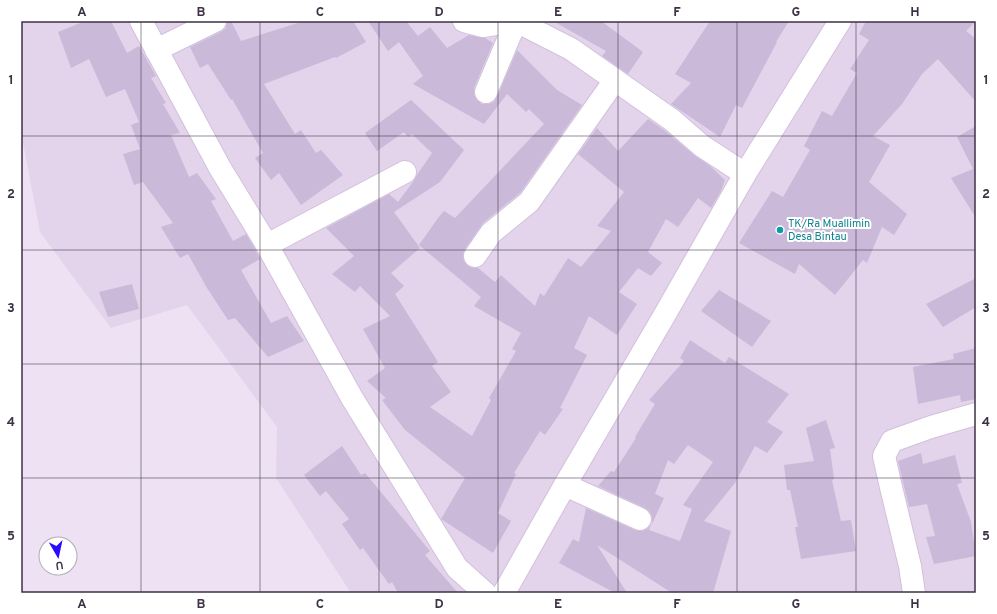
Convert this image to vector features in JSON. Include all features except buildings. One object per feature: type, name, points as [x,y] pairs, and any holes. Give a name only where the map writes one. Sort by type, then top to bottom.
[{"type":"street","points":[[141,21],[220,168],[267,245],[352,398],[408,491],[457,568],[489,593],[565,484],[664,316],[745,174],[840,21]]},
{"type":"street","points":[[156,50],[215,21]]},
{"type":"street","points":[[464,21],[483,26],[516,21],[571,49],[672,120],[702,146],[745,174]]},
{"type":"street","points":[[486,92],[516,21]]},
{"type":"street","points":[[475,256],[491,233],[529,202],[615,80]]},
{"type":"street","points":[[267,245],[406,172]]},
{"type":"street","points":[[914,593],[910,566],[884,456],[892,441],[931,427],[976,414]]},
{"type":"street","points":[[565,484],[640,519]]},
{"type":"shaded area","points":[[21,21],[976,21],[976,593],[351,593],[276,478],[277,427],[187,305],[111,328],[40,232],[21,132]]},
{"type":"place","name":"TK/Ra Muallimin Desa Bintau","points":[[780,230]]}]
